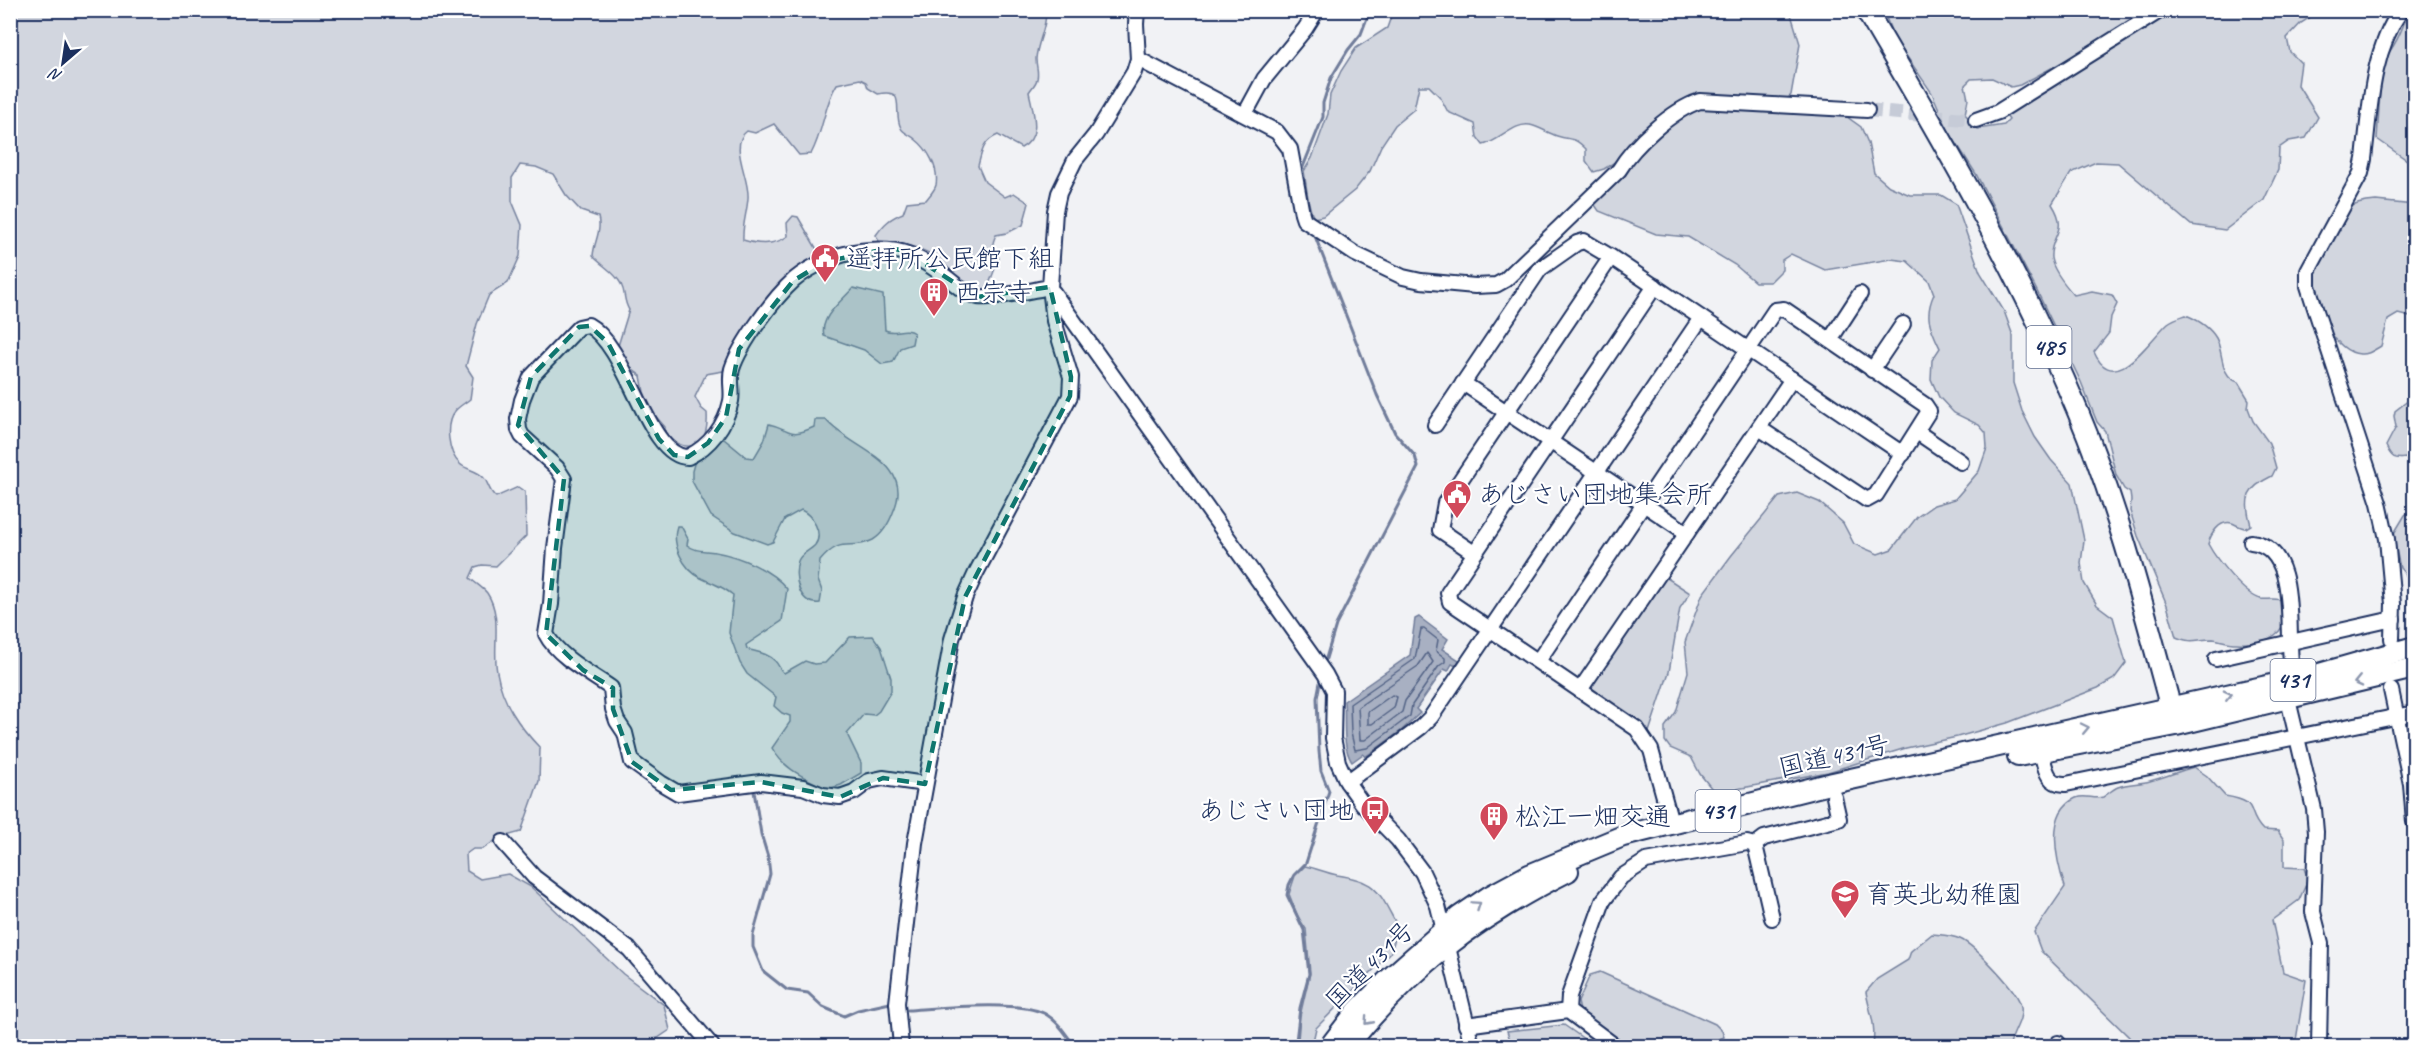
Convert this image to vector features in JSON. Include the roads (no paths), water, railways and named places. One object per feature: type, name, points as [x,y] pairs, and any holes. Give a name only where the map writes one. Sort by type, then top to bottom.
[{"type":"highway","name":"485","points":[[1866,10],[1956,164],[2002,252],[2078,413],[2124,542],[2174,717]]},
{"type":"highway","name":"国道431号","points":[[1347,1047],[1366,1022],[1445,937],[1588,862],[1674,835],[1834,796],[2040,751],[2174,717],[2415,647]]},
{"type":"highway","name":"国道431号","points":[[1330,1047],[1357,1011],[1490,896],[1529,875],[1623,836],[1671,822],[1833,783],[2415,668]]},
{"type":"street","points":[[901,1047],[897,1003],[914,855],[952,639],[965,597],[1070,396],[1071,377],[1054,321],[1050,287],[1053,227],[1059,193],[1075,160],[1096,134],[1134,72],[1138,59],[1137,10]]},
{"type":"street","points":[[1245,114],[1256,90],[1305,29],[1317,10]]},
{"type":"street","points":[[1976,120],[1998,112],[2161,10]]},
{"type":"street","points":[[2392,639],[2393,619],[2387,538],[2379,503],[2315,308],[2308,277],[2313,259],[2361,173],[2376,69],[2386,35],[2401,10]]},
{"type":"street","points":[[1138,59],[1277,132],[1290,149],[1302,214],[1311,225],[1355,254],[1403,277],[1469,286],[1496,285],[1520,268],[1619,170],[1629,154],[1680,109],[1692,103],[1700,101],[1867,110]]},
{"type":"street","points":[[1435,425],[1543,265],[1580,241],[1588,242],[1655,286],[1903,454]]},
{"type":"street","points":[[925,784],[883,778],[869,781],[854,792],[840,797],[823,795],[803,787],[761,782],[686,793],[672,790],[638,768],[632,762],[625,733],[617,721],[611,688],[583,670],[552,644],[546,634],[553,592],[555,548],[564,479],[557,468],[527,441],[519,430],[518,419],[522,400],[527,383],[536,370],[579,327],[588,325],[599,333],[614,352],[659,439],[674,455],[688,457],[708,443],[719,431],[726,417],[731,400],[731,372],[739,349],[793,281],[824,262],[858,251],[890,248],[905,251],[938,270],[964,291],[977,297],[1050,287]]},
{"type":"street","points":[[1474,553],[1440,530],[1445,503],[1611,257]]},
{"type":"street","points":[[1655,286],[1448,593],[1450,602],[1637,729],[1651,750],[1671,822]]},
{"type":"street","points":[[1050,287],[1321,669],[1334,691],[1333,738],[1338,762],[1347,782],[1362,803],[1398,840],[1422,872],[1438,906],[1472,1047]]},
{"type":"street","points":[[1830,340],[1860,294]]},
{"type":"street","points":[[1538,662],[1775,310],[1784,309],[1830,340],[1927,408],[1929,414],[1876,495],[1868,500],[1759,428]]},
{"type":"street","points":[[1347,782],[1431,717],[1701,318]]},
{"type":"street","points":[[1872,370],[1903,324]]},
{"type":"street","points":[[1580,690],[1792,379]]},
{"type":"street","points":[[1463,383],[1687,533]]},
{"type":"street","points":[[1917,432],[1960,462]]},
{"type":"street","points":[[2250,542],[2266,546],[2277,559],[2288,586],[2290,665]]},
{"type":"street","points":[[2216,659],[2393,619]]},
{"type":"street","points":[[2391,690],[2411,784],[2415,822]]},
{"type":"street","points":[[2290,708],[2295,738],[2314,809],[2316,832],[2313,912],[2321,943],[2319,1047]]},
{"type":"street","points":[[2040,751],[2050,779],[2061,784],[2295,738],[2395,715],[2415,713]]},
{"type":"street","points":[[1755,845],[1764,838],[1839,819],[1834,796]]},
{"type":"street","points":[[502,842],[534,877],[629,949],[712,1047]]},
{"type":"street","points":[[1569,1011],[1569,996],[1603,901],[1621,877],[1636,866],[1658,858],[1747,843],[1755,845]]},
{"type":"street","points":[[1755,845],[1772,918]]},
{"type":"street","points":[[1466,1025],[1569,1011],[1616,1047]]},
{"type":"water","points":[[1419,617],[1448,639],[1442,649],[1459,660],[1456,666],[1452,664],[1448,671],[1444,669],[1416,709],[1420,713],[1402,730],[1365,757],[1363,754],[1352,762],[1346,748],[1344,701],[1410,655],[1415,619]]},
{"type":"waterway","points":[[1307,204],[1301,172],[1323,117],[1323,103],[1331,78],[1361,34],[1370,10]]},
{"type":"waterway","points":[[1313,231],[1377,395],[1395,433],[1415,456],[1418,467],[1336,625],[1324,665]]},
{"type":"waterway","points":[[1292,1046],[1296,1041],[1300,1008],[1309,974],[1304,930],[1287,895],[1294,875],[1306,863],[1329,791],[1321,771],[1319,751],[1317,698],[1321,677]]},
{"type":"waterway","points":[[754,791],[770,874],[753,935],[753,947],[763,971],[787,990],[808,993],[823,1007],[844,1016],[858,1010],[890,1003]]},
{"type":"waterway","points":[[908,1010],[959,1006],[1000,1006],[1035,1010],[1055,1021],[1075,1046]]},
{"type":"tunnel","points":[[1867,110],[1976,120]]},
{"type":"place","name":"遥拝所公民館下組","points":[[825,284]]},
{"type":"place","name":"西宗寺","points":[[934,318]]},
{"type":"place","name":"あじさい団地集会所","points":[[1457,520]]},
{"type":"place","name":"あじさい団地","points":[[1375,836]]},
{"type":"place","name":"松江一畑交通","points":[[1494,842]]},
{"type":"place","name":"育英北幼稚園","points":[[1845,920]]}]
